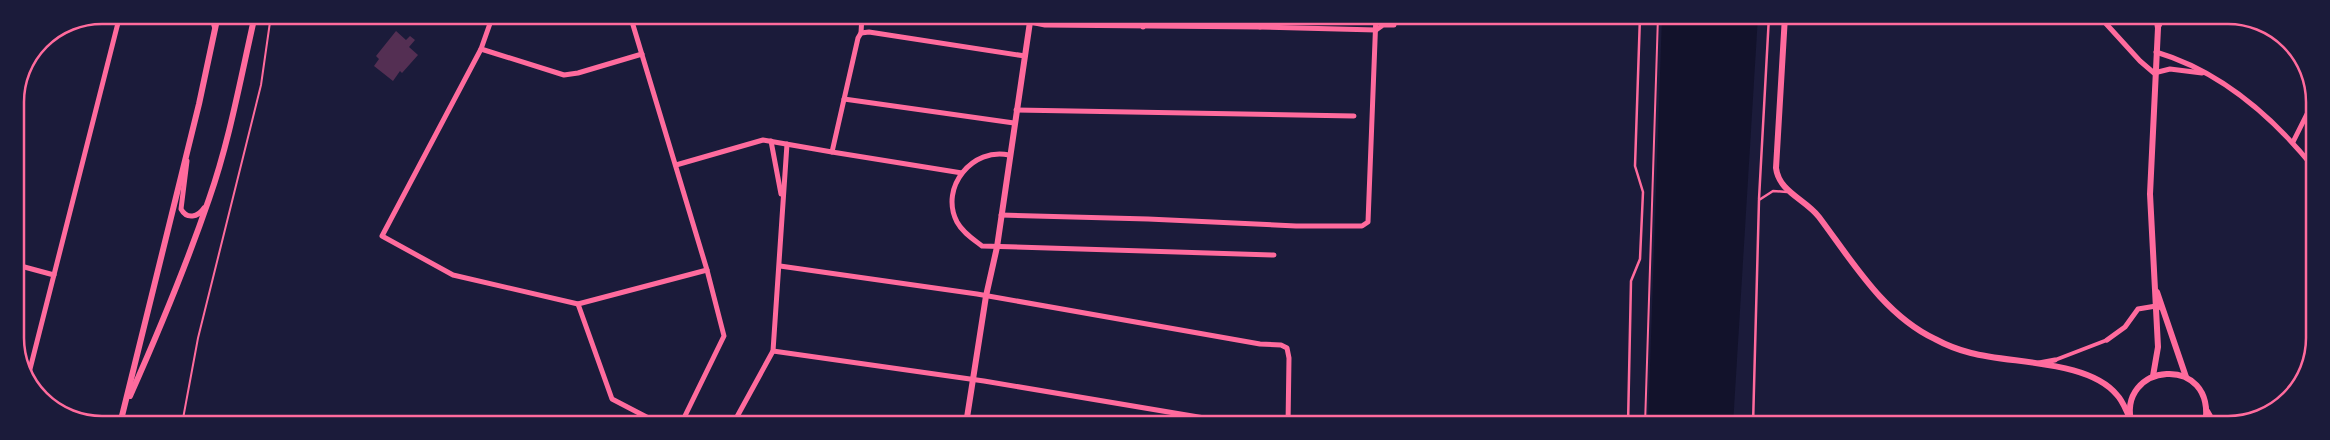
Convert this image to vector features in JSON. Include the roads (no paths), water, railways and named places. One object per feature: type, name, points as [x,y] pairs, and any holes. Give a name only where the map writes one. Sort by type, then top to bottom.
[{"type":"street","points":[[30,368],[118,24]]},
{"type":"street","points":[[213,24],[215,30]]},
{"type":"street","points":[[126,404],[128,387],[190,140],[216,24]]},
{"type":"street","points":[[122,416],[172,298],[209,199],[233,112],[253,24]]},
{"type":"street","points":[[490,24],[481,49],[382,236],[453,274],[578,304],[707,270]]},
{"type":"street","points":[[633,24],[707,270],[724,336],[685,416]]},
{"type":"street","points":[[832,152],[858,38],[862,33],[862,24]]},
{"type":"street","points":[[967,416],[986,296],[997,247],[1009,154],[1030,24]]},
{"type":"street","points":[[1043,24],[1376,30],[1383,25],[1394,24]]},
{"type":"street","points":[[1001,215],[1296,226],[1362,226],[1368,222],[1376,24]]},
{"type":"street","points":[[1785,24],[1776,168],[1777,178],[1788,192],[1797,196],[1814,211],[1891,309],[1920,330],[1934,339],[1970,353],[2065,368],[2099,380],[2118,395],[2128,416]]},
{"type":"street","points":[[2106,24],[2140,61],[2154,73]]},
{"type":"street","points":[[2153,376],[2158,347],[2150,194],[2157,24]]},
{"type":"street","points":[[2158,28],[2160,24]]},
{"type":"street","points":[[862,33],[869,32],[1025,56]]},
{"type":"street","points":[[481,49],[564,74],[578,73],[642,54]]},
{"type":"street","points":[[2156,52],[2186,62],[2225,85],[2263,113],[2293,142],[2306,158]]},
{"type":"street","points":[[2154,73],[2170,68],[2205,74]]},
{"type":"street","points":[[844,99],[1014,123]]},
{"type":"street","points":[[1016,110],[1354,116]]},
{"type":"street","points":[[2293,142],[2306,116]]},
{"type":"street","points":[[190,140],[181,209],[186,215],[195,216],[203,210],[209,199]]},
{"type":"street","points":[[676,165],[763,140],[962,173]]},
{"type":"street","points":[[771,141],[783,202]]},
{"type":"street","points":[[737,416],[773,351],[787,144]]},
{"type":"street","points":[[1009,154],[996,152],[977,158],[962,173],[956,184],[953,201],[956,220],[961,228],[982,246],[1132,249],[1274,256]]},
{"type":"street","points":[[780,266],[986,296],[1287,348],[1289,358],[1288,416]]},
{"type":"street","points":[[24,267],[54,275]]},
{"type":"street","points":[[2154,284],[2186,377],[2201,392],[2210,416]]},
{"type":"street","points":[[578,304],[612,399],[645,416]]},
{"type":"street","points":[[2036,363],[2055,360],[2107,340],[2125,327],[2138,309],[2156,306]]},
{"type":"street","points":[[2156,306],[2164,313]]},
{"type":"street","points":[[773,351],[973,380],[1196,416]]},
{"type":"street","points":[[2131,416],[2130,405],[2134,393],[2142,383],[2153,376],[2164,373],[2186,377]]},
{"type":"street","points":[[2206,416],[2207,411]]},
{"type":"lane","points":[[1628,416],[1631,281],[1640,259],[1643,192],[1635,166],[1640,24]]},
{"type":"lane","points":[[1752,416],[1759,200],[1769,24]]},
{"type":"lane","points":[[1759,200],[1773,191],[1788,192]]}]
